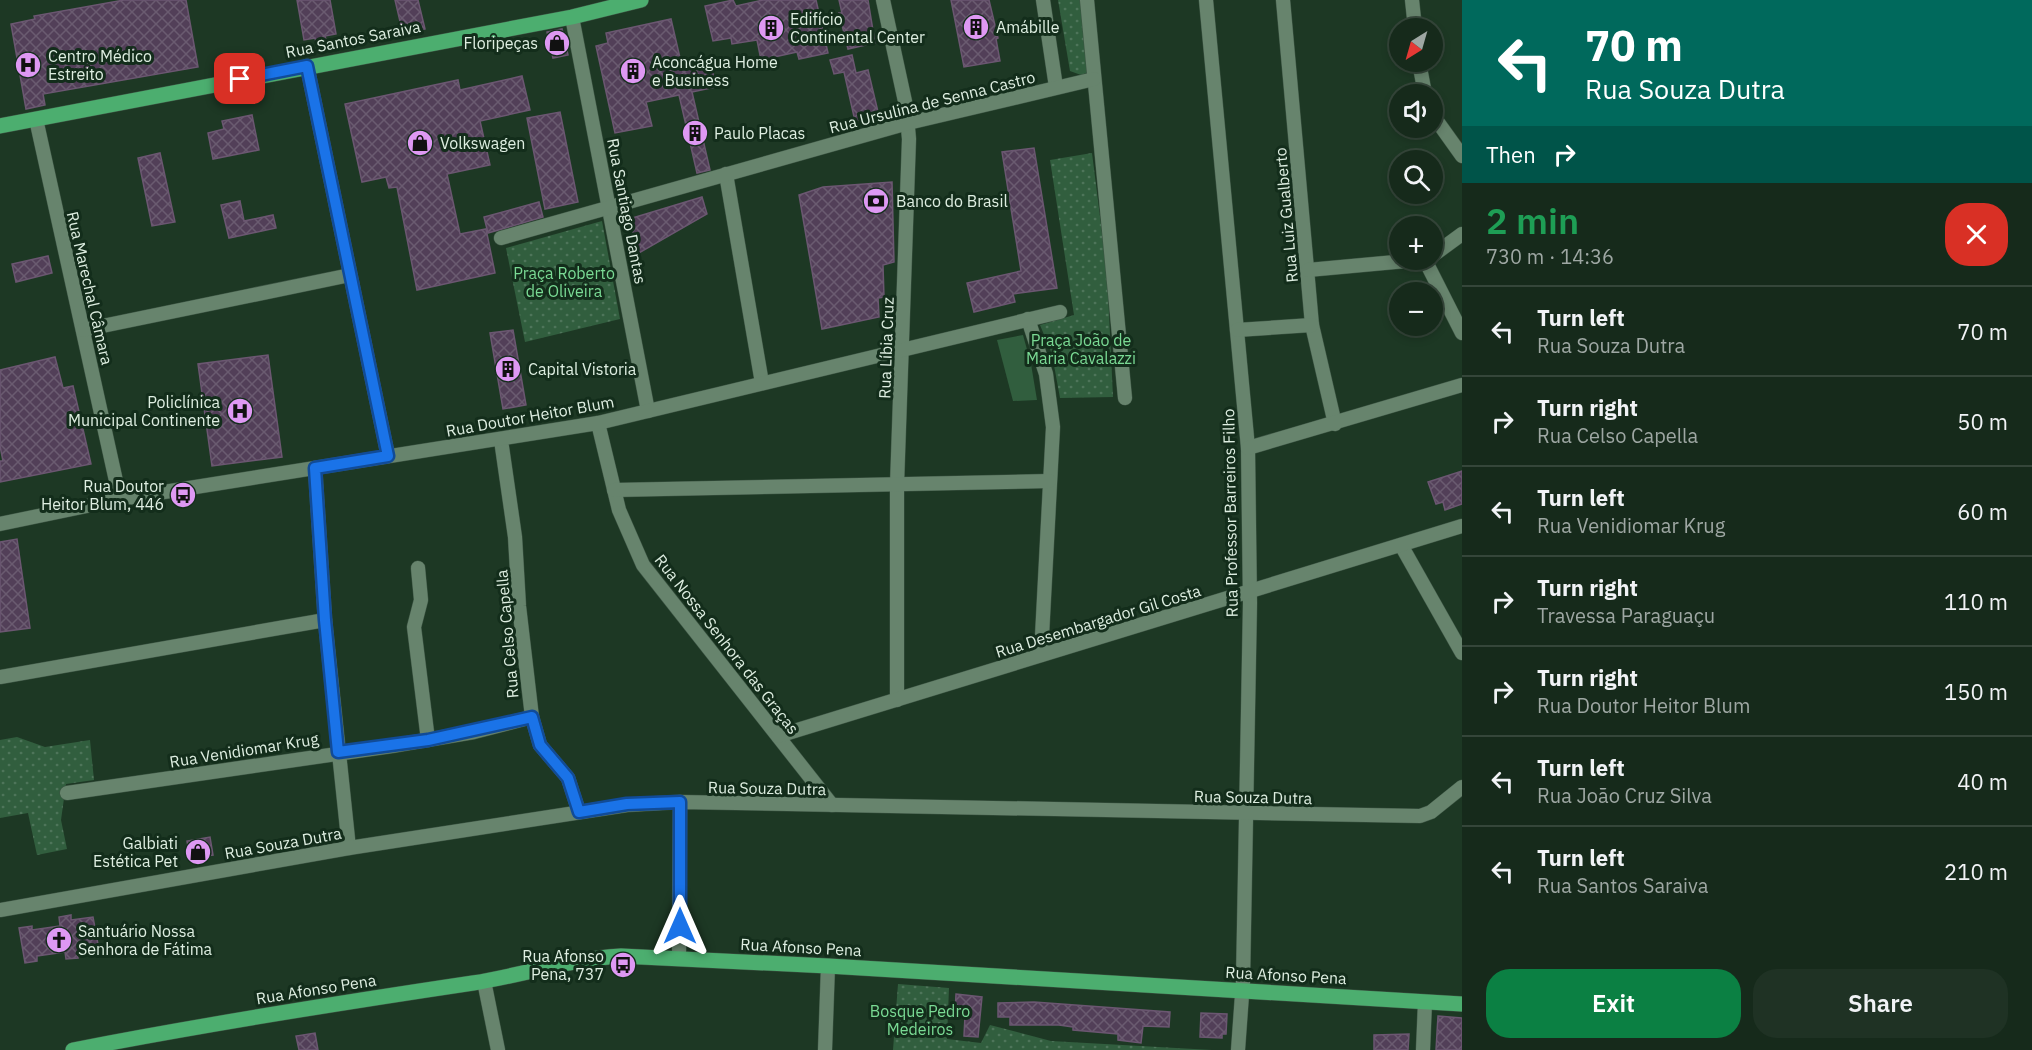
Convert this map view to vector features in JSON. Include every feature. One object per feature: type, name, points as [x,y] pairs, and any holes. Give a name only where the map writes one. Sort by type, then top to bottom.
[{"type":"main road","name":"Rua Santos Saraiva","points":[[0,126],[572,16],[641,0]]},
{"type":"main road","name":"Rua Afonso Pena","points":[[73,1050],[192,1027],[484,981],[596,958],[680,958],[1462,1004]]},
{"type":"street","name":"Rua Líbia Cruz","points":[[883,0],[908,123],[909,169],[897,485],[897,700]]},
{"type":"street","points":[[1043,0],[1056,87]]},
{"type":"street","points":[[1087,0],[1125,398]]},
{"type":"street","name":"Rua Professor Barreiros Filho","points":[[1206,0],[1248,448],[1250,591],[1239,1050]]},
{"type":"street","name":"Rua Luiz Gualberto","points":[[1283,0],[1312,325],[1335,424]]},
{"type":"street","points":[[1412,0],[1414,18]]},
{"type":"street","name":"Rua Santiago Dantas","points":[[572,16],[648,411]]},
{"type":"street","points":[[307,66],[388,456]]},
{"type":"street","name":"Rua Ursulina de Senna Castro","points":[[501,238],[908,123],[1094,79]]},
{"type":"street","name":"Rua Marechal Câmara","points":[[36,119],[120,499]]},
{"type":"street","points":[[1443,129],[1462,156]]},
{"type":"street","points":[[726,174],[762,383]]},
{"type":"street","points":[[1443,248],[1462,234]]},
{"type":"street","points":[[1308,270],[1389,262]]},
{"type":"street","points":[[1430,270],[1462,333]]},
{"type":"street","points":[[83,330],[350,274]]},
{"type":"street","name":"Rua Doutor Heitor Blum","points":[[0,524],[120,499],[598,423],[1060,312]]},
{"type":"street","points":[[1028,319],[1046,374],[1052,404],[1041,655]]},
{"type":"street","points":[[1237,330],[1312,325]]},
{"type":"street","points":[[1248,448],[1462,385]]},
{"type":"street","name":"Rua Nossa Senhora das Graças","points":[[598,423],[619,510],[643,565],[832,805]]},
{"type":"street","name":"Rua Celso Capella","points":[[501,440],[515,537],[521,627],[532,717],[540,745],[568,778],[579,812]]},
{"type":"street","points":[[315,468],[325,620],[349,848]]},
{"type":"street","points":[[614,490],[1049,481]]},
{"type":"street","name":"Rua Desembargador Gil Costa","points":[[778,736],[1462,526]]},
{"type":"street","points":[[1401,545],[1462,653]]},
{"type":"street","points":[[418,568],[421,600],[414,627],[428,740]]},
{"type":"street","points":[[0,677],[325,620]]},
{"type":"street","name":"Rua Venidiomar Krug","points":[[67,793],[428,740],[532,717]]},
{"type":"street","name":"Rua Souza Dutra","points":[[0,910],[349,848],[627,804],[680,802],[1420,816],[1431,812],[1462,787]]},
{"type":"street","points":[[680,802],[680,958]]},
{"type":"street","points":[[825,1050],[828,966]]},
{"type":"street","points":[[484,981],[498,1050]]},
{"type":"street","points":[[1423,1050],[1425,1002]]},
{"type":"green space","points":[[1058,0],[1081,0],[1090,72],[1081,75],[1070,71]]},
{"type":"green space","name":"Praça João de Maria Cavalazzi","points":[[1092,153],[1107,272],[1113,397],[1060,398],[1052,354],[1040,325],[1074,315],[1050,160]]},
{"type":"green space","name":"Praça Roberto de Oliveira","points":[[602,221],[620,319],[525,342],[506,248]]},
{"type":"green space","points":[[1023,335],[1037,400],[1013,401],[997,340]]},
{"type":"green space","points":[[17,737],[45,747],[90,740],[94,780],[66,784],[61,820],[67,849],[37,855],[28,813],[0,818],[0,740]]},
{"type":"green space","name":"Bosque Pedro Medeiros","points":[[898,984],[949,988],[947,1039],[981,1043],[990,1025],[1051,1041],[1212,1050],[893,1050]]},
{"type":"building","points":[[124,0],[186,0],[198,67],[43,94],[45,105],[26,109],[11,24],[35,19],[34,16]]},
{"type":"building","points":[[297,0],[330,0],[336,34],[325,36],[326,40],[316,42],[315,38],[304,40]]},
{"type":"building","points":[[395,0],[418,0],[425,29],[403,34]]},
{"type":"building","points":[[733,0],[736,6],[763,0],[816,0],[828,53],[799,59],[797,52],[761,60],[757,40],[732,44],[731,38],[713,41],[705,6]]},
{"type":"building","points":[[839,0],[868,0],[875,43],[848,49],[839,13],[842,13]]},
{"type":"building","name":"Amábille","points":[[951,0],[989,0],[998,38],[996,39],[1000,61],[964,67]]},
{"type":"building","name":"Aconcágua Home e Business","points":[[671,19],[683,71],[711,65],[716,87],[692,92],[710,170],[697,173],[679,95],[646,102],[652,126],[615,133],[596,46],[608,43],[606,33]]},
{"type":"building","name":"Floripeças","points":[[562,29],[568,55],[553,58],[547,32]]},
{"type":"building","points":[[852,55],[856,73],[868,70],[879,116],[855,121],[844,72],[834,74],[830,60]]},
{"type":"building","name":"Volkswagen","points":[[522,76],[530,110],[480,121],[490,165],[447,174],[460,234],[486,229],[495,273],[417,290],[397,187],[389,188],[386,177],[362,182],[345,104],[458,80],[460,90]]},
{"type":"building","points":[[560,112],[578,202],[545,209],[527,118]]},
{"type":"building","points":[[252,115],[259,150],[213,159],[208,133],[224,129],[222,121]]},
{"type":"building","points":[[1034,148],[1057,288],[1013,294],[1015,302],[974,312],[967,283],[1021,271],[1002,152]]},
{"type":"building","points":[[160,153],[175,222],[152,226],[138,158]]},
{"type":"building","points":[[892,182],[894,262],[883,265],[884,297],[878,298],[879,317],[822,329],[799,195],[823,187]]},
{"type":"building","points":[[702,197],[707,214],[639,253],[629,219]]},
{"type":"building","points":[[240,201],[244,221],[273,215],[276,228],[229,238],[221,205]]},
{"type":"building","points":[[539,202],[543,217],[488,233],[484,217]]},
{"type":"building","points":[[48,256],[52,273],[16,282],[12,264]]},
{"type":"building","name":"Capital Vistoria","points":[[513,330],[526,405],[503,409],[490,333]]},
{"type":"building","name":"Policlínica Municipal Continente","points":[[268,355],[282,457],[212,466],[198,364]]},
{"type":"building","points":[[55,357],[63,388],[73,386],[91,464],[0,482],[0,461],[3,461],[0,446],[0,370]]},
{"type":"building","points":[[1462,471],[1462,504],[1445,510],[1443,502],[1436,504],[1428,482]]},
{"type":"building","points":[[17,539],[30,628],[0,632],[0,542]]},
{"type":"building","points":[[210,837],[213,855],[190,858],[187,841]]},
{"type":"building","name":"Santuário Nossa Senhora de Fátima","points":[[71,915],[71,920],[93,917],[99,950],[77,954],[78,958],[66,959],[65,952],[37,956],[37,961],[25,963],[19,928],[32,926],[32,930],[60,926],[59,917]]},
{"type":"building","points":[[956,994],[982,997],[978,1037],[964,1036],[965,1016],[955,1015]]},
{"type":"building","points":[[1034,1002],[1170,1012],[1169,1027],[1143,1026],[1141,1043],[1118,1040],[1118,1034],[1073,1030],[1073,1027],[1059,1025],[1010,1025],[1010,1017],[998,1017],[998,1003]]},
{"type":"building","points":[[1201,1013],[1227,1014],[1226,1034],[1222,1034],[1222,1038],[1200,1037]]},
{"type":"building","points":[[1438,1016],[1462,1018],[1462,1050],[1436,1050]]},
{"type":"building","points":[[315,1033],[318,1050],[299,1050],[296,1036]]},
{"type":"building","points":[[1409,1034],[1408,1050],[1374,1050],[1374,1035]]},
{"type":"place","name":"Amábille","points":[[976,27]]},
{"type":"place","name":"Edifício Continental Center","points":[[771,28]]},
{"type":"place","name":"Floripeças","points":[[557,43]]},
{"type":"place","name":"Centro Médico Estreito","points":[[28,65]]},
{"type":"place","name":"Aconcágua Home e Business","points":[[633,71]]},
{"type":"place","name":"Paulo Placas","points":[[695,133]]},
{"type":"place","name":"Volkswagen","points":[[420,143]]},
{"type":"place","name":"Banco do Brasil","points":[[876,201]]},
{"type":"place","name":"Capital Vistoria","points":[[508,369]]},
{"type":"place","name":"Policlínica Municipal Continente","points":[[240,411]]},
{"type":"place","name":"Rua Doutor Heitor Blum, 446","points":[[183,495]]},
{"type":"place","name":"Galbiati Estética Pet","points":[[198,852]]},
{"type":"place","name":"Santuário Nossa Senhora de Fátima","points":[[59,940]]},
{"type":"place","name":"Rua Afonso Pena, 737","points":[[623,965]]},
{"type":"route","points":[[240,79],[307,66],[388,456],[315,468],[325,620],[338,752],[392,746],[474,732],[532,717],[540,745],[562,768],[568,778],[579,812],[627,804],[680,802],[680,926]]}]
